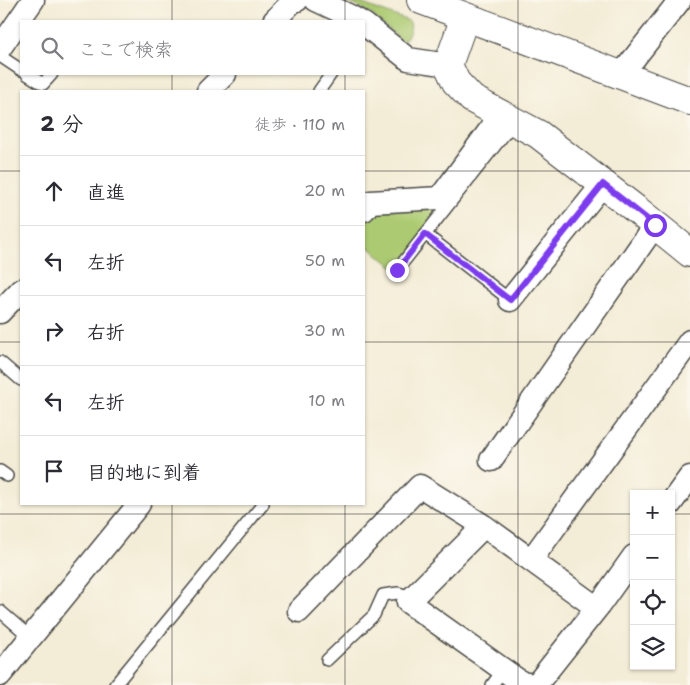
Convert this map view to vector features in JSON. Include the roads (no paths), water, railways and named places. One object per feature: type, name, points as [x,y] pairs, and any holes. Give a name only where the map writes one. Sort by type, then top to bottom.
[{"type":"street","points":[[0,48],[33,0]]},
{"type":"street","points":[[275,20],[293,1],[297,0]]},
{"type":"street","points":[[316,0],[356,20]]},
{"type":"street","points":[[421,0],[690,101]]},
{"type":"street","points":[[621,75],[680,0]]},
{"type":"street","points":[[465,17],[448,65],[456,82],[472,99],[504,123],[538,134],[690,253]]},
{"type":"street","points":[[365,27],[408,59],[448,65]]},
{"type":"street","points":[[209,90],[224,75]]},
{"type":"street","points":[[365,209],[370,202],[440,198],[504,123]]},
{"type":"street","points":[[510,300],[603,184]]},
{"type":"street","points":[[491,460],[655,225]]},
{"type":"street","points":[[0,312],[20,291]]},
{"type":"street","points":[[531,560],[690,341]]},
{"type":"street","points":[[675,498],[690,477]]},
{"type":"street","points":[[299,611],[420,486],[484,526],[596,608]]},
{"type":"street","points":[[0,675],[138,505]]},
{"type":"street","points":[[484,526],[408,602],[498,677],[522,683],[535,685],[630,561]]},
{"type":"lane","points":[[0,56],[20,69]]},
{"type":"lane","points":[[29,75],[43,84],[51,75]]},
{"type":"lane","points":[[320,90],[330,75]]},
{"type":"lane","points":[[397,270],[504,123]]},
{"type":"lane","points":[[425,234],[510,300]]},
{"type":"lane","points":[[0,362],[20,379]]},
{"type":"lane","points":[[115,685],[261,505]]},
{"type":"lane","points":[[327,660],[374,615],[383,595],[398,593],[413,597]]},
{"type":"lane","points":[[0,611],[30,637]]}]
